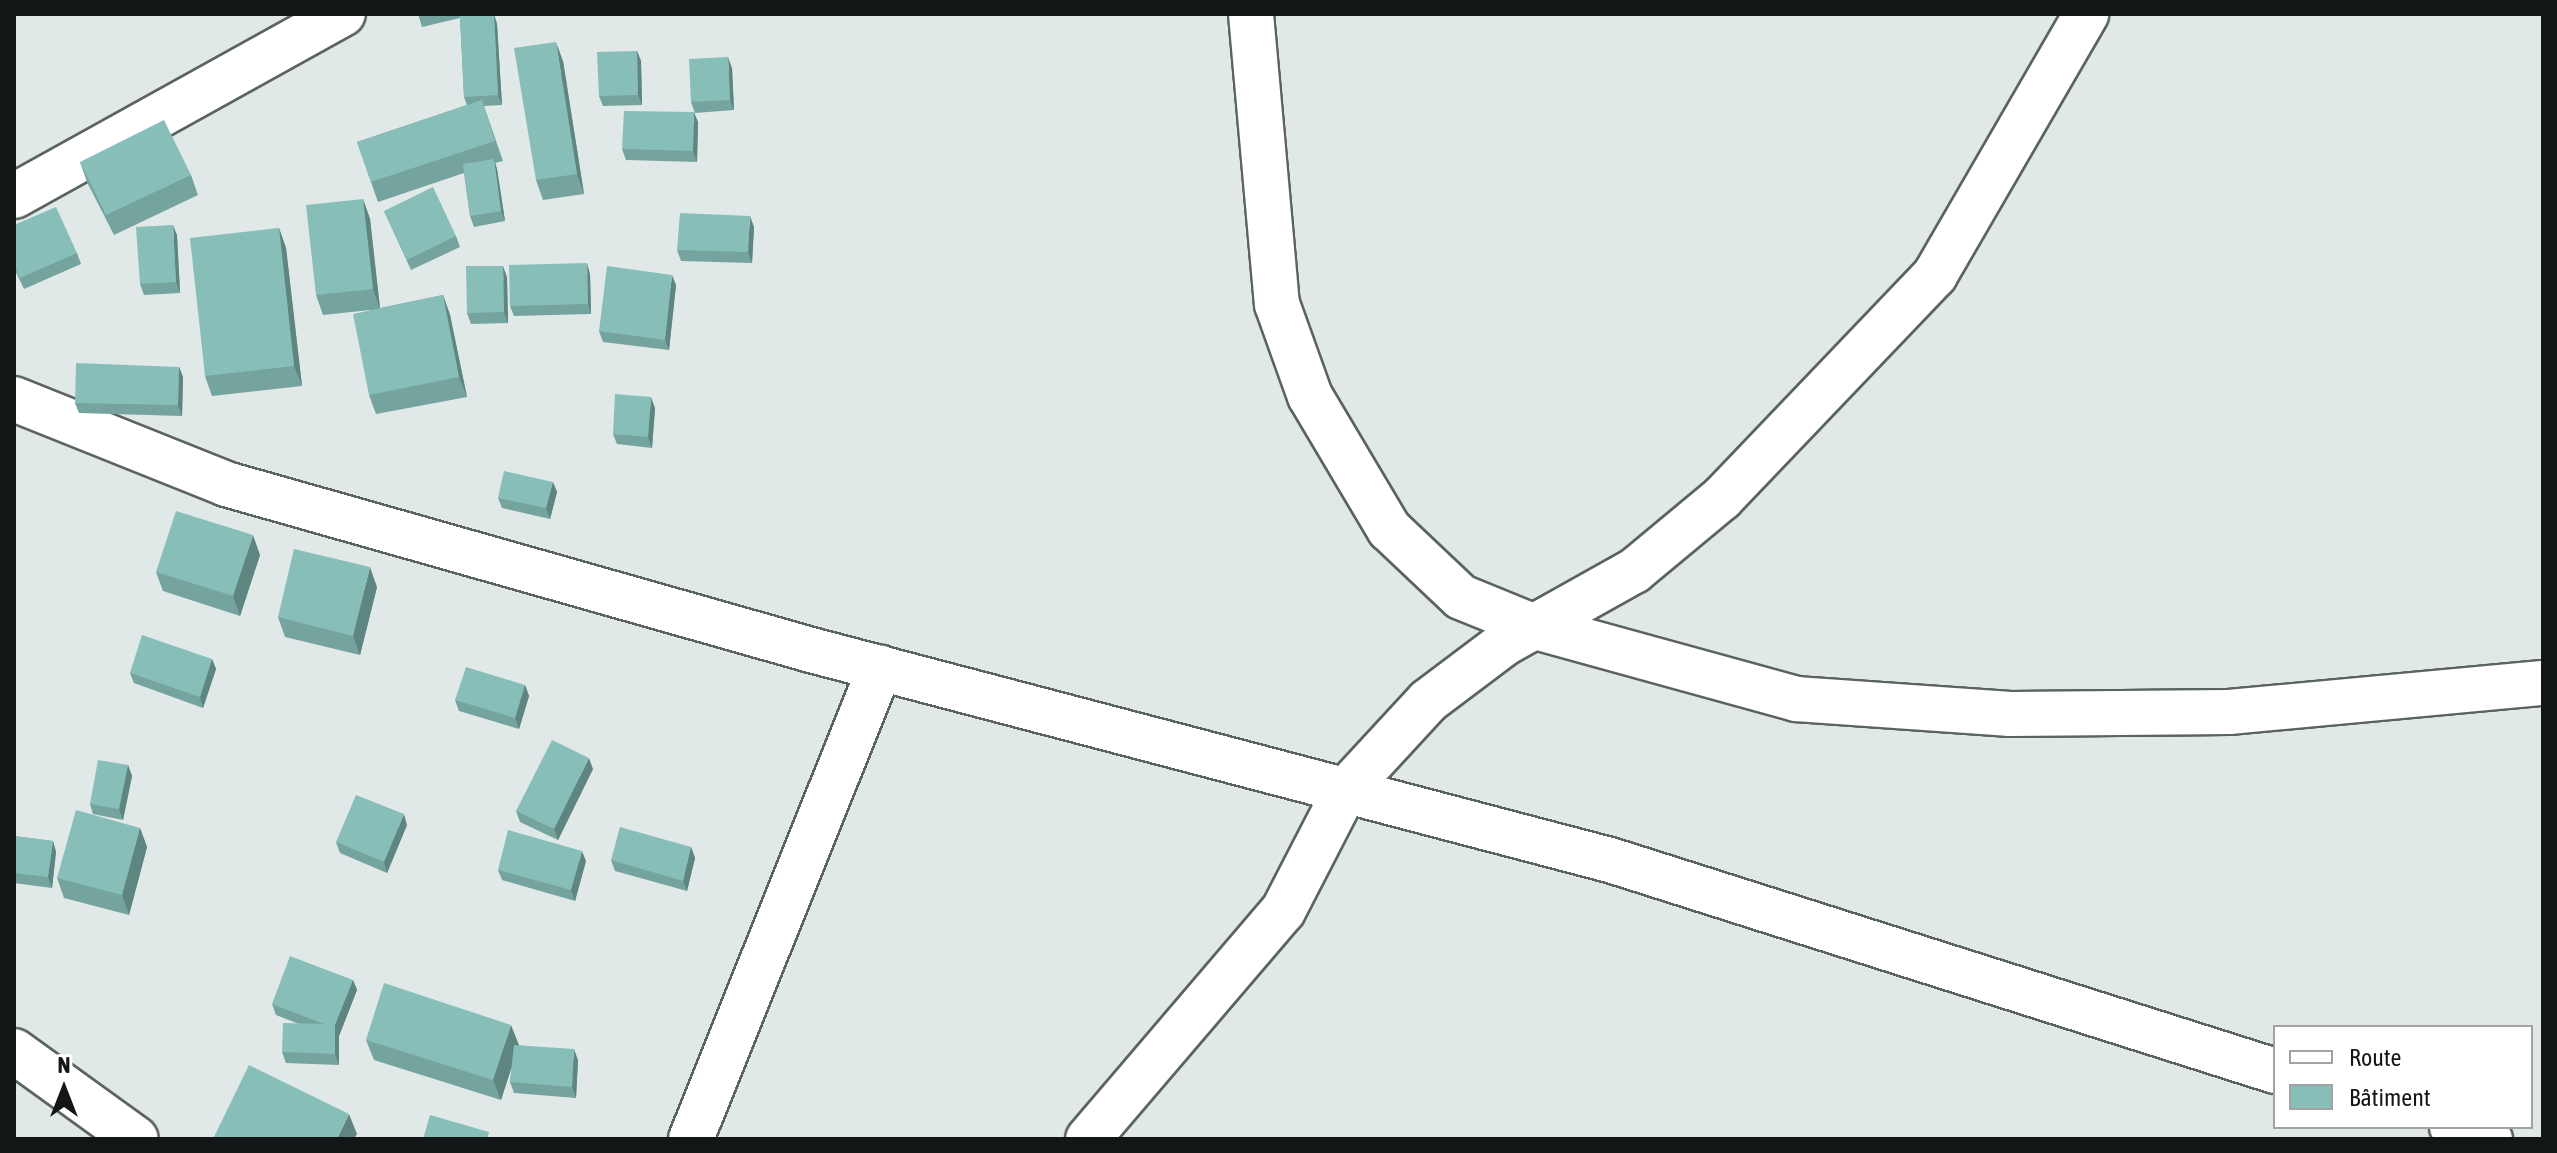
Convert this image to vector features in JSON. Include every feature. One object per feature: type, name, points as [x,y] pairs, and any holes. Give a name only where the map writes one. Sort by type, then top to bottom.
[{"type":"street","points":[[14,196],[343,14]]},
{"type":"street","points":[[1251,14],[1277,304],[1310,396],[1389,529],[1461,597],[1535,627],[1796,699],[2010,714],[2229,712],[2543,683]]},
{"type":"street","points":[[1088,1139],[1283,911],[1345,791],[1428,701],[1535,627],[1634,571],[1722,498],[1935,275],[2086,14]]},
{"type":"street","points":[[14,399],[226,484],[880,668],[1610,860],[2273,1070]]},
{"type":"street","points":[[691,1139],[880,668]]},
{"type":"street","points":[[14,1051],[136,1139]]},
{"type":"street","points":[[2458,1129],[2490,1139]]},
{"type":"building","points":[[494,14],[498,95],[464,97],[460,15]]},
{"type":"building","points":[[556,42],[577,174],[536,180],[514,48]]},
{"type":"building","points":[[637,51],[638,95],[599,96],[597,52]]},
{"type":"building","points":[[728,57],[730,100],[691,102],[689,59]]},
{"type":"building","points":[[482,100],[495,141],[371,182],[357,142]]},
{"type":"building","points":[[624,111],[694,112],[693,151],[622,149]]},
{"type":"building","points":[[164,120],[191,175],[106,215],[80,162]]},
{"type":"building","points":[[494,159],[501,211],[470,216],[463,164]]},
{"type":"building","points":[[433,187],[456,236],[407,260],[384,211]]},
{"type":"building","points":[[363,199],[373,289],[316,295],[306,205]]},
{"type":"building","points":[[56,207],[77,253],[20,278],[14,265],[14,225]]},
{"type":"building","points":[[680,213],[750,216],[748,252],[677,250]]},
{"type":"building","points":[[173,225],[176,282],[140,284],[136,227]]},
{"type":"building","points":[[279,228],[294,366],[205,376],[190,238]]},
{"type":"building","points":[[587,263],[588,304],[510,306],[509,265]]},
{"type":"building","points":[[466,266],[503,266],[504,312],[467,313]]},
{"type":"building","points":[[607,266],[672,275],[665,340],[599,331]]},
{"type":"building","points":[[443,295],[459,377],[369,395],[353,314]]},
{"type":"building","points":[[76,363],[179,367],[178,405],[75,403]]},
{"type":"building","points":[[615,394],[651,397],[648,437],[613,434]]},
{"type":"building","points":[[504,471],[553,482],[546,508],[498,498]]},
{"type":"building","points":[[176,511],[253,535],[233,596],[156,572]]},
{"type":"building","points":[[294,549],[370,567],[353,636],[278,617]]},
{"type":"building","points":[[142,635],[212,659],[200,697],[130,673]]},
{"type":"building","points":[[466,667],[525,685],[515,718],[455,700]]},
{"type":"building","points":[[552,740],[589,758],[554,829],[516,811]]},
{"type":"building","points":[[98,760],[128,765],[119,809],[90,804]]},
{"type":"building","points":[[356,795],[404,814],[384,862],[336,842]]},
{"type":"building","points":[[76,810],[140,828],[122,895],[57,878]]},
{"type":"building","points":[[620,827],[691,847],[683,881],[611,860]]},
{"type":"building","points":[[508,830],[582,851],[571,890],[498,870]]},
{"type":"building","points":[[14,836],[53,841],[48,877],[14,873]]},
{"type":"building","points":[[290,956],[353,980],[335,1025],[335,1054],[282,1052],[283,1023],[324,1024],[272,1004]]},
{"type":"building","points":[[384,983],[511,1025],[493,1080],[366,1040]]},
{"type":"building","points":[[514,1045],[574,1049],[572,1087],[510,1082]]},
{"type":"building","points":[[249,1065],[349,1114],[337,1139],[213,1139]]},
{"type":"building","points":[[430,1115],[489,1132],[487,1139],[423,1139]]}]
